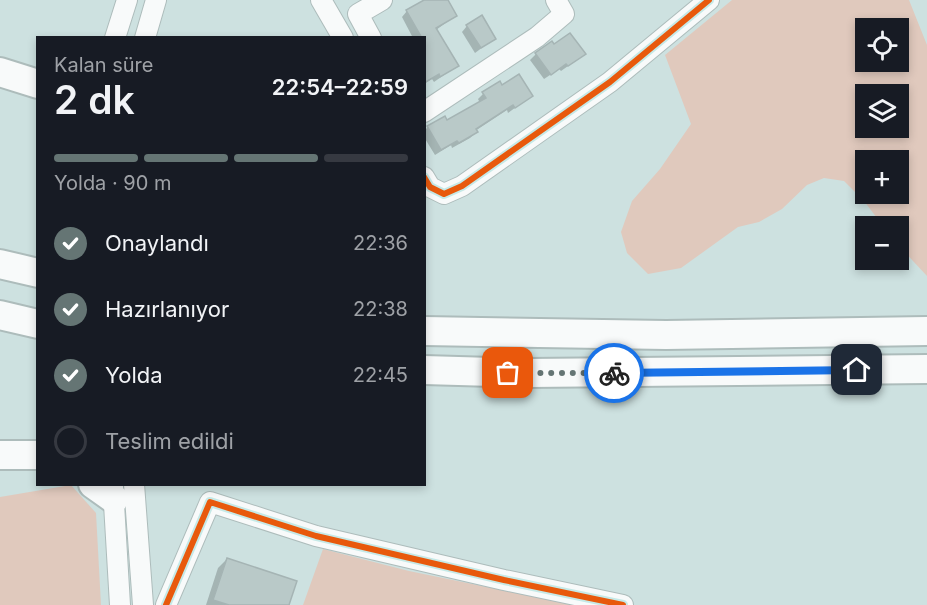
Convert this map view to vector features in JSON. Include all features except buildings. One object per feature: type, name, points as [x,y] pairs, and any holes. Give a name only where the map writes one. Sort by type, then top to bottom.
[{"type":"highway","points":[[0,72],[36,83]]},
{"type":"highway","points":[[0,264],[36,273]]},
{"type":"highway","points":[[0,315],[36,324]]},
{"type":"highway","points":[[426,331],[666,335],[927,332]]},
{"type":"highway","points":[[426,370],[529,374],[927,369]]},
{"type":"highway","points":[[0,455],[36,455]]},
{"type":"street","points":[[116,36],[127,0]]},
{"type":"street","points":[[146,36],[156,0]]},
{"type":"street","points":[[321,0],[342,36]]},
{"type":"street","points":[[370,36],[358,14],[382,0]]},
{"type":"street","points":[[426,111],[537,37],[564,14],[556,0]]},
{"type":"street","points":[[426,180],[430,187],[444,194],[462,186],[610,82],[709,0]]},
{"type":"street","points":[[113,488],[120,605]]},
{"type":"street","points":[[113,488],[143,605]]},
{"type":"street","points":[[166,605],[210,502],[316,536],[623,605]]},
{"type":"shaded area","points":[[732,0],[909,0],[927,45],[927,276],[909,257],[909,216],[875,216],[866,204],[909,204],[909,150],[855,150],[855,192],[844,181],[824,178],[807,185],[782,209],[759,222],[738,227],[681,268],[648,274],[627,253],[621,232],[632,201],[660,169],[691,124],[665,55]]},
{"type":"shaded area","points":[[72,486],[96,513],[101,605],[0,605],[0,497]]},
{"type":"shaded area","points":[[323,549],[409,571],[575,605],[303,605]]},
{"type":"cycle path","points":[[426,180],[430,187],[444,194],[462,186],[610,82],[709,0]]},
{"type":"cycle path","points":[[166,605],[210,502],[316,536],[623,605]]},
{"type":"way so far","points":[[508,373],[614,373]]},
{"type":"route","points":[[614,373],[857,370]]}]
